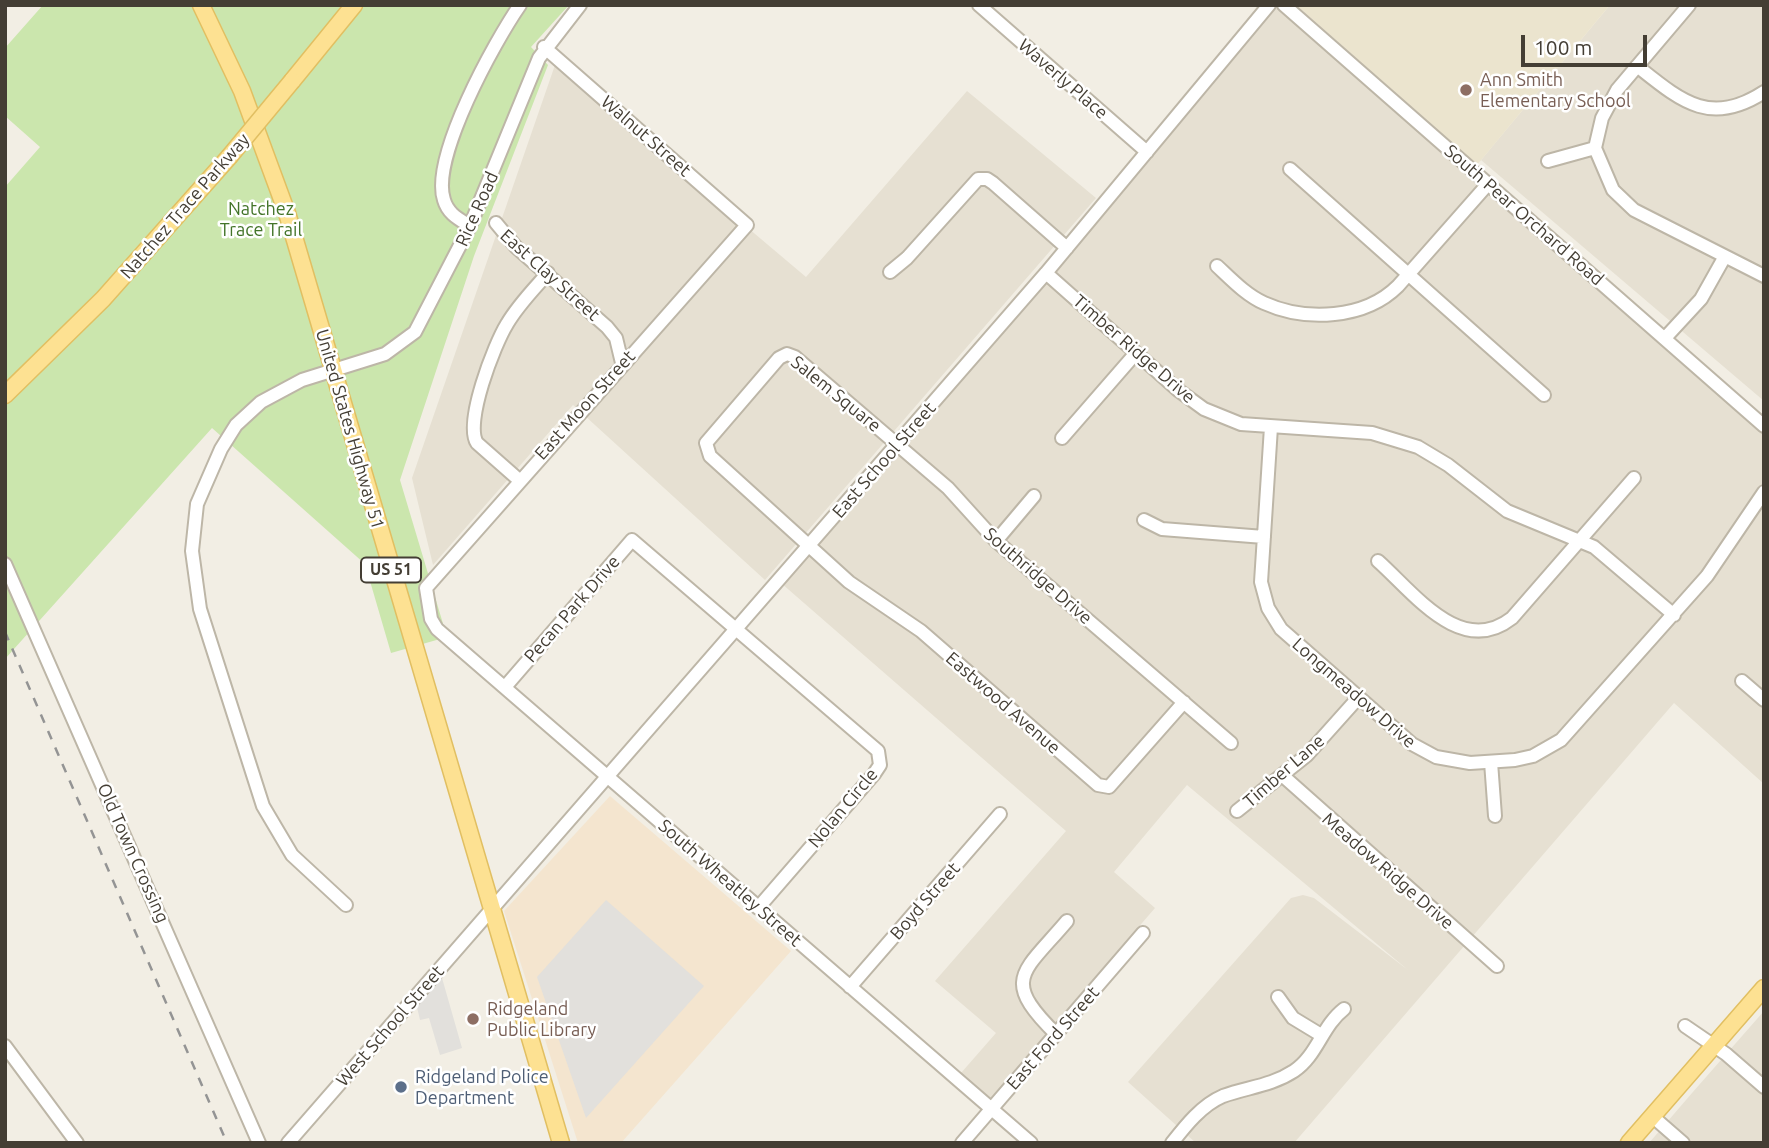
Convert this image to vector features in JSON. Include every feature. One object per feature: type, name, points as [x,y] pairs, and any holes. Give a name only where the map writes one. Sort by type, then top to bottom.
[{"type":"main road","name":"United States Highway 51","points":[[201,5],[242,91],[275,179],[561,1143]]},
{"type":"main road","name":"Natchez Trace Parkway","points":[[5,395],[103,299],[229,157],[354,5]]},
{"type":"main road","points":[[1629,1143],[1764,988]]},
{"type":"street","points":[[470,226],[447,208],[442,192],[443,173],[475,84],[520,5]]},
{"type":"street","name":"Rice Road","points":[[346,905],[292,855],[263,806],[200,609],[192,551],[194,521],[203,488],[221,449],[236,425],[261,402],[302,380],[333,373],[385,354],[415,332],[470,226],[544,47],[580,5]]},
{"type":"street","name":"Waverly Place","points":[[979,5],[1147,152]]},
{"type":"street","name":"East School Street","points":[[491,910],[1046,273],[1269,5]]},
{"type":"street","name":"South Pear Orchard Road","points":[[1284,5],[1764,426]]},
{"type":"street","points":[[1689,5],[1617,90],[1602,118],[1595,148],[1613,190],[1634,210],[1764,276]]},
{"type":"street","name":"Walnut Street","points":[[544,47],[747,225]]},
{"type":"street","points":[[1637,66],[1676,97],[1700,107],[1722,110],[1745,104],[1764,92]]},
{"type":"street","points":[[1548,161],[1595,148]]},
{"type":"street","points":[[1290,169],[1544,395]]},
{"type":"street","points":[[890,272],[907,258],[972,183],[984,178],[1067,248]]},
{"type":"street","points":[[1217,266],[1239,286],[1266,304],[1308,312],[1346,314],[1362,310],[1386,298],[1408,276],[1488,184]]},
{"type":"street","name":"East Clay Street","points":[[496,223],[516,247],[607,327],[616,338],[622,363]]},
{"type":"street","name":"East Moon Street","points":[[431,620],[426,588],[622,363],[747,225]]},
{"type":"street","points":[[1665,338],[1701,299],[1724,258]]},
{"type":"street","points":[[519,480],[477,443],[472,435],[473,418],[501,334],[518,307],[548,273]]},
{"type":"street","name":"Timber Ridge Drive","points":[[1046,273],[1136,353],[1205,409],[1241,424],[1372,433],[1405,442],[1436,457],[1507,511],[1581,540],[1611,561],[1674,615]]},
{"type":"street","points":[[1062,438],[1136,353]]},
{"type":"street","name":"Salem Square","points":[[810,545],[710,456],[706,448],[709,439],[779,358],[787,354],[795,357],[898,444]]},
{"type":"street","name":"Longmeadow Drive","points":[[1271,427],[1261,582],[1263,596],[1275,621],[1358,698],[1423,751],[1450,761],[1491,762],[1533,756],[1561,740],[1707,576],[1764,492]]},
{"type":"street","name":"Southridge Drive","points":[[898,444],[948,488],[996,541],[1184,702]]},
{"type":"street","points":[[1378,561],[1447,622],[1465,631],[1493,631],[1512,618],[1634,478]]},
{"type":"street","points":[[996,541],[1034,496]]},
{"type":"street","points":[[1144,520],[1162,529],[1264,537]]},
{"type":"street","name":"Pecan Park Drive","points":[[505,687],[632,540],[735,630]]},
{"type":"street","name":"Eastwood Avenue","points":[[810,545],[849,582],[921,631],[1103,788],[1109,787],[1184,702]]},
{"type":"street","name":"Old Town Crossing","points":[[5,564],[259,1143]]},
{"type":"street","name":"South Wheatley Street","points":[[431,620],[437,629],[1031,1143]]},
{"type":"street","name":"Nolan Circle","points":[[735,630],[878,751],[880,765],[758,908]]},
{"type":"street","points":[[1742,681],[1764,700]]},
{"type":"street","name":"Timber Lane","points":[[1237,811],[1317,745],[1358,698]]},
{"type":"street","points":[[1184,702],[1231,743]]},
{"type":"street","points":[[1491,762],[1495,816]]},
{"type":"street","name":"Meadow Ridge Drive","points":[[1282,775],[1497,966]]},
{"type":"street","name":"Boyd Street","points":[[850,987],[1000,814]]},
{"type":"street","name":"West School Street","points":[[288,1143],[491,910]]},
{"type":"street","points":[[1056,1034],[1031,1009],[1022,994],[1022,981],[1031,964],[1067,921]]},
{"type":"street","name":"East Ford Street","points":[[962,1143],[1143,933]]},
{"type":"street","points":[[1279,998],[1293,1018],[1321,1035]]},
{"type":"street","points":[[1172,1143],[1203,1108],[1223,1096],[1273,1083],[1296,1070],[1327,1023],[1344,1009]]},
{"type":"street","points":[[1685,1026],[1764,1087]]},
{"type":"street","points":[[5,1046],[77,1143]]},
{"type":"street","points":[[1653,1116],[1683,1143]]},
{"type":"shaded area","name":"Ann Smith Elementary School","points":[[1296,5],[1610,5],[1477,165]]},
{"type":"shaded area","points":[[1610,5],[1764,5],[1764,401],[1481,160]]},
{"type":"shaded area","points":[[1271,9],[1281,9],[1764,432],[1764,784],[1674,703],[1294,1143],[1196,1143],[1128,1082],[1291,898],[1303,895],[1314,898],[1408,970],[1187,785],[1114,872],[1155,908],[990,1099],[961,1073],[996,1033],[935,981],[1066,831],[781,583]]},
{"type":"shaded area","points":[[555,65],[806,277],[967,91],[1096,198],[765,580],[573,405],[433,565],[412,478]]},
{"type":"shaded area","points":[[610,796],[791,951],[621,1143],[578,1143],[504,911]]},
{"type":"shaded area","points":[[606,900],[704,986],[586,1118],[537,977]]},
{"type":"shaded area","points":[[442,978],[462,1048],[440,1055],[429,1018],[420,1020],[416,1003]]},
{"type":"shaded area","points":[[1764,1011],[1764,1143],[1649,1143],[1692,1093]]},
{"type":"green space","name":"Natchez Trace Trail","points":[[43,5],[569,5],[531,47],[548,65],[474,256],[400,480],[447,637],[391,653],[365,564],[212,428],[5,659],[5,187],[40,147],[5,116],[5,48]]},
{"type":"railway","points":[[5,632],[227,1143]]},
{"type":"place","name":"Ann Smith Elementary School","points":[[1466,90]]},
{"type":"place","name":"Ridgeland Public Library","points":[[473,1019]]},
{"type":"place","name":"Ridgeland Police Department","points":[[401,1087]]}]
